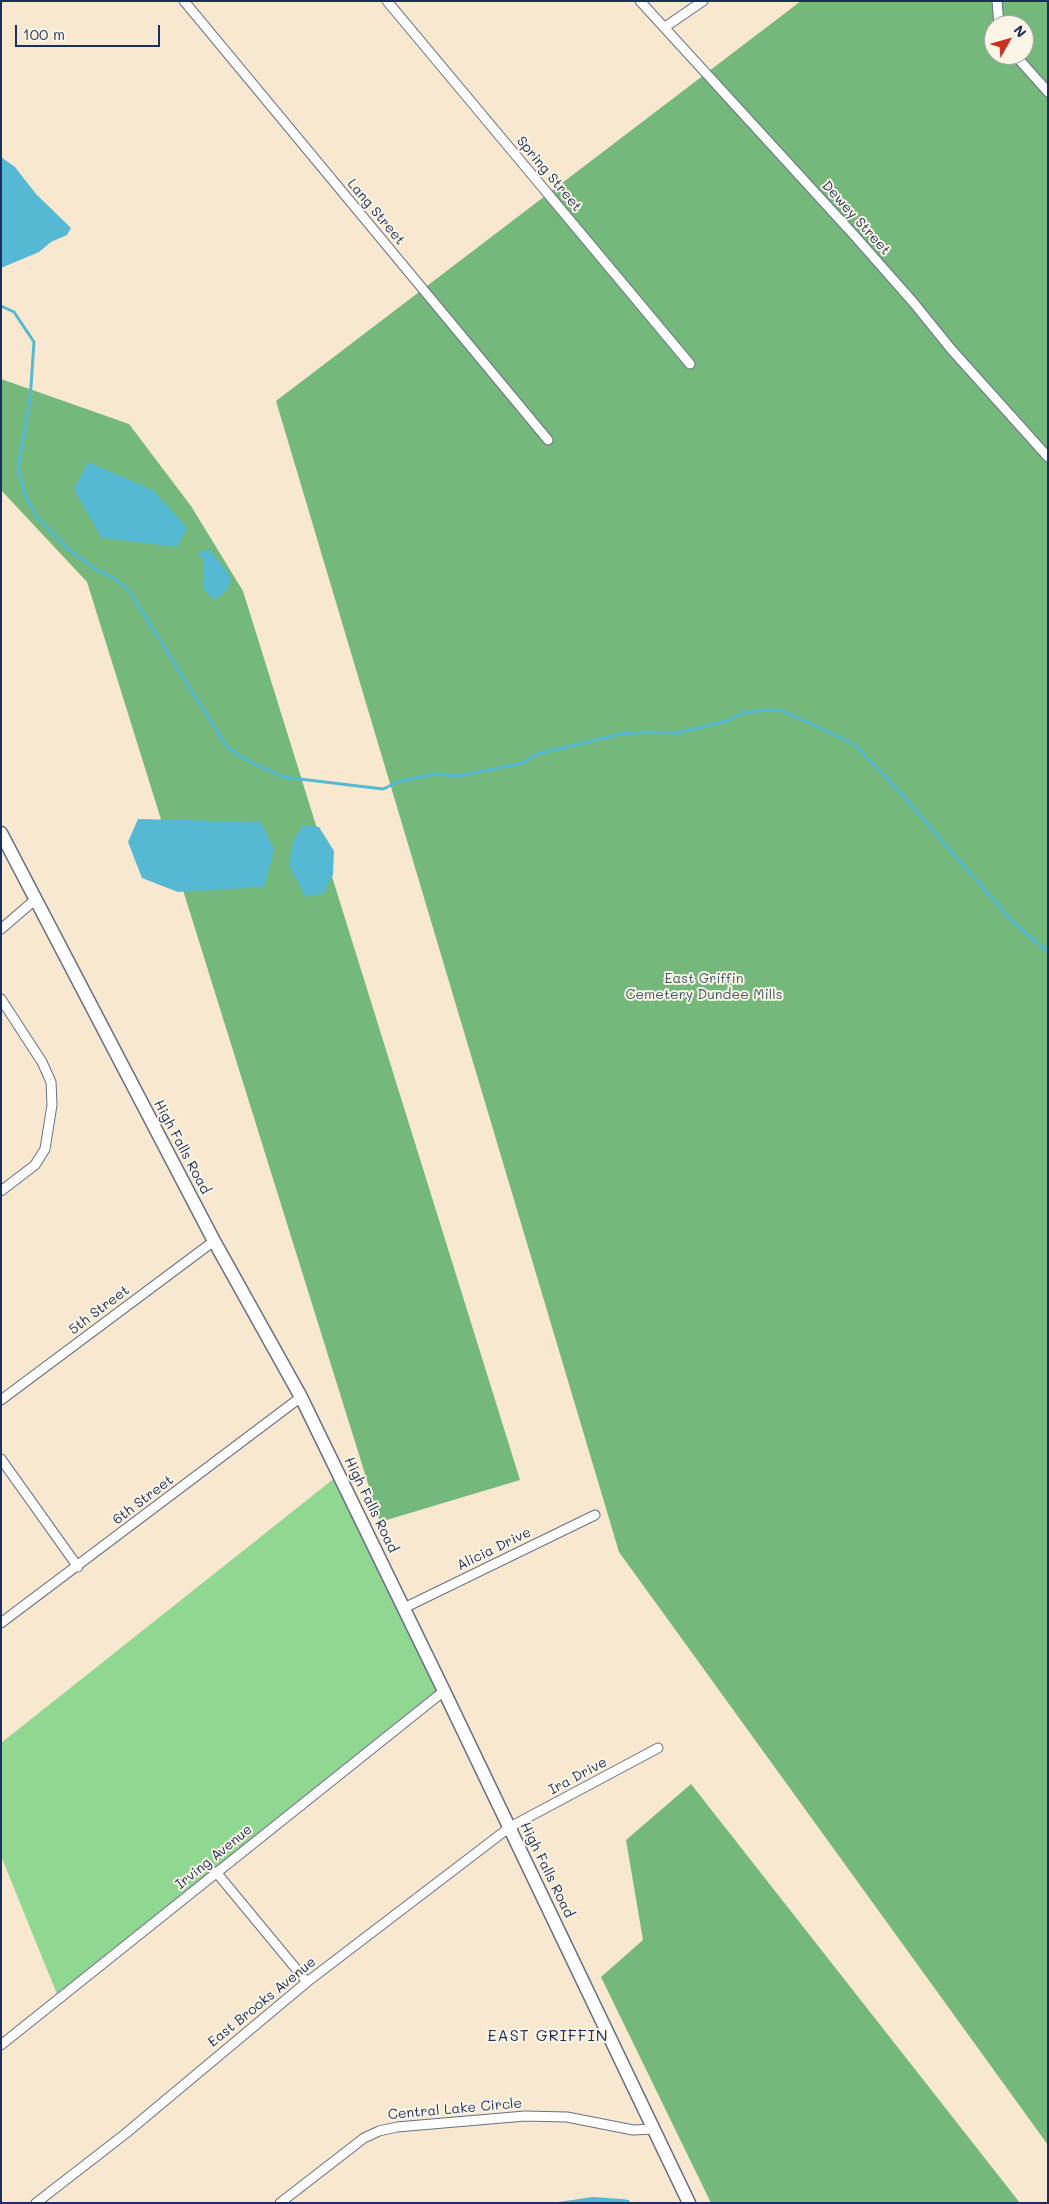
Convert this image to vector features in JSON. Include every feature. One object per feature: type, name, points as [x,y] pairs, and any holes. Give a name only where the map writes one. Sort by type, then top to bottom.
[{"type":"street","name":"Lang Street","points":[[184,1],[548,440]]},
{"type":"street","name":"Spring Street","points":[[386,1],[690,364]]},
{"type":"street","name":"Dewey Street","points":[[640,1],[853,234],[951,349],[1048,457]]},
{"type":"street","points":[[665,27],[703,1]]},
{"type":"street","points":[[997,1],[998,15]]},
{"type":"street","points":[[1024,65],[1048,92]]},
{"type":"street","name":"High Falls Road","points":[[1,833],[214,1241],[301,1397],[510,1827],[689,2203]]},
{"type":"street","points":[[1,929],[36,899]]},
{"type":"street","points":[[1,999],[42,1062],[51,1082],[52,1105],[45,1148],[35,1165],[1,1191]]},
{"type":"street","name":"5th Street","points":[[1,1400],[214,1241]]},
{"type":"street","name":"6th Street","points":[[1,1623],[78,1567],[301,1397]]},
{"type":"street","points":[[1,1459],[78,1567]]},
{"type":"street","name":"Alicia Drive","points":[[404,1608],[596,1515]]},
{"type":"street","name":"Irving Avenue","points":[[1,2045],[444,1690]]},
{"type":"street","name":"Ira Drive","points":[[510,1827],[658,1748]]},
{"type":"street","name":"East Brooks Avenue","points":[[36,2203],[124,2134],[307,1982],[510,1827]]},
{"type":"street","points":[[216,1872],[307,1982]]},
{"type":"street","name":"Central Lake Circle","points":[[280,2203],[364,2138],[379,2131],[397,2127],[524,2116],[567,2117],[633,2130],[654,2129]]},
{"type":"green space","name":"East Griffin Cemetery Dundee Mills","points":[[801,1],[1048,1],[1048,2145],[619,1552],[276,401]]},
{"type":"green space","points":[[1,379],[129,424],[191,506],[243,591],[520,1480],[380,1522],[87,582],[1,490]]},
{"type":"green space","points":[[336,1477],[441,1691],[59,1999],[1,1856],[1,1743]]},
{"type":"green space","points":[[691,1784],[1020,2203],[711,2203],[601,1977],[643,1940],[626,1840]]},
{"type":"water","points":[[1,157],[15,167],[36,194],[71,228],[67,235],[51,242],[39,252],[1,268]]},
{"type":"water","points":[[88,462],[153,490],[187,528],[177,547],[102,538],[74,490]]},
{"type":"water","points":[[210,550],[229,574],[231,581],[226,591],[214,600],[203,588],[204,562],[198,554],[201,551]]},
{"type":"water","points":[[138,819],[261,822],[274,850],[264,887],[178,892],[142,878],[128,842]]},
{"type":"water","points":[[303,825],[319,827],[334,851],[333,875],[323,894],[306,897],[289,866],[293,841]]},
{"type":"water","points":[[593,2197],[629,2200],[630,2203],[551,2203]]},
{"type":"waterway","points":[[1,306],[14,312],[34,342],[30,400],[18,468],[25,495],[37,517],[68,549],[97,570],[116,579],[129,591],[227,747],[244,759],[283,777],[383,789],[400,781],[435,774],[458,776],[523,763],[534,755],[620,734],[644,732],[677,733],[727,721],[742,713],[765,710],[783,711],[854,744],[888,779],[1014,923],[1048,952]]},
{"type":"district","name":"EAST GRIFFIN","points":[[548,2036]]}]
